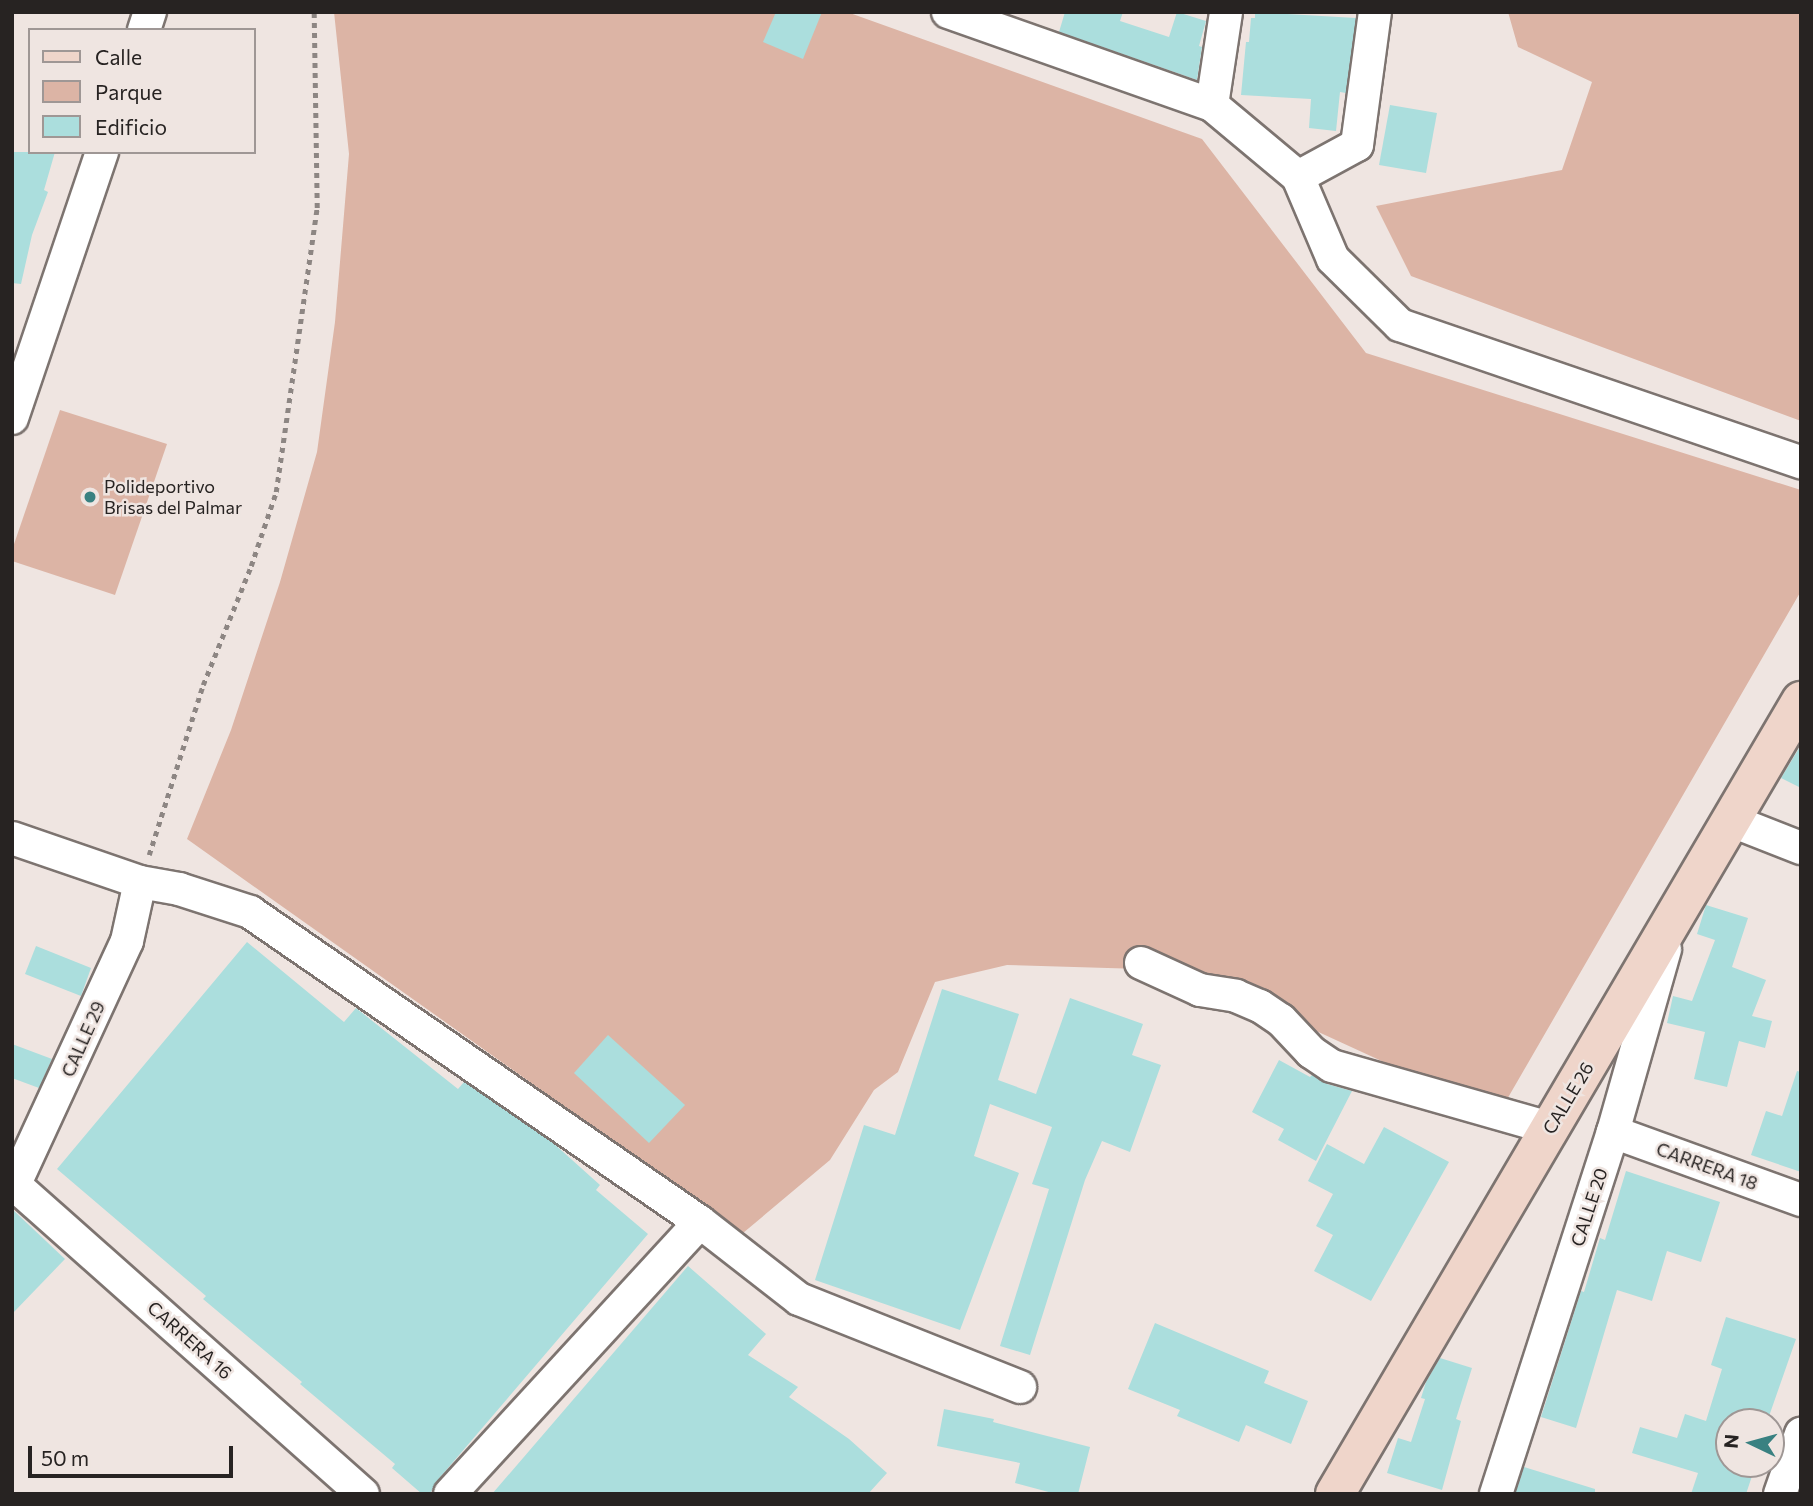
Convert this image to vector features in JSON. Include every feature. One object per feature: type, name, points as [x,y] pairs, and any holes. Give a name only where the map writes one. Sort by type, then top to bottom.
[{"type":"street","points":[[948,12],[1212,105],[1298,177],[1333,259],[1400,325],[1801,462]]},
{"type":"street","points":[[1212,105],[1226,12]]},
{"type":"street","points":[[1298,177],[1357,145],[1375,12]]},
{"type":"street","points":[[12,418],[25,336],[102,154]]},
{"type":"street","name":"CALLE 26","points":[[1335,1494],[1801,701]]},
{"type":"street","points":[[1732,821],[1801,848]]},
{"type":"street","points":[[12,838],[140,882],[179,889],[250,912],[700,1222],[799,1299],[1020,1387]]},
{"type":"street","name":"CALLE 29","points":[[14,1188],[127,942],[140,882]]},
{"type":"street","name":"CALLE 20","points":[[1496,1494],[1613,1132],[1674,917]]},
{"type":"street","points":[[1141,963],[1200,990],[1236,996],[1260,1006],[1281,1020],[1311,1052],[1332,1066],[1550,1128]]},
{"type":"street","name":"CARRERA 18","points":[[1613,1132],[1801,1200]]},
{"type":"street","name":"CARRERA 16","points":[[14,1188],[363,1494]]},
{"type":"street","points":[[450,1494],[700,1222]]},
{"type":"street","points":[[1780,1494],[1801,1434]]},
{"type":"path","points":[[140,882],[203,685],[251,566],[276,492],[317,208],[314,12]]},
{"type":"green space","points":[[334,12],[847,12],[1202,139],[1366,353],[1801,490],[1801,591],[1491,1127],[1412,1075],[1174,970],[1007,965],[935,982],[898,1072],[874,1090],[830,1160],[743,1233],[187,839],[231,730],[280,582],[317,452],[335,322],[349,154]]},
{"type":"green space","points":[[1508,12],[1801,12],[1801,421],[1411,276],[1376,206],[1562,170],[1592,82],[1518,47]]},
{"type":"green space","name":"Polideportivo Brisas del Palmar","points":[[60,410],[167,444],[115,595],[12,561],[12,550]]},
{"type":"building","points":[[776,12],[822,12],[803,59],[763,42]]},
{"type":"building","points":[[1065,12],[1123,12],[1120,21],[1169,37],[1177,12],[1206,21],[1199,46],[1202,47],[1197,80],[1059,32]]},
{"type":"building","points":[[1255,12],[1356,18],[1346,93],[1340,92],[1336,131],[1309,128],[1311,99],[1241,95],[1246,42],[1249,42],[1251,18],[1255,18]]},
{"type":"building","points":[[1390,105],[1437,113],[1426,173],[1379,165]]},
{"type":"building","points":[[12,152],[54,154],[44,190],[48,192],[32,235],[21,284],[12,283]]},
{"type":"building","points":[[1801,745],[1801,788],[1781,778]]},
{"type":"building","points":[[1706,905],[1748,918],[1732,967],[1766,980],[1752,1016],[1772,1021],[1765,1048],[1739,1041],[1727,1087],[1694,1079],[1705,1032],[1667,1023],[1673,996],[1692,1001],[1715,940],[1697,934]]},
{"type":"building","points":[[247,942],[344,1022],[356,1008],[458,1089],[464,1082],[552,1142],[600,1185],[596,1190],[648,1234],[436,1482],[430,1494],[422,1494],[392,1468],[395,1464],[203,1299],[206,1296],[57,1169]]},
{"type":"building","points":[[36,946],[91,968],[81,996],[25,974]]},
{"type":"building","points":[[942,989],[1019,1014],[998,1080],[1036,1094],[1070,998],[1143,1024],[1132,1055],[1161,1065],[1130,1152],[1102,1141],[1085,1180],[1030,1355],[1000,1346],[1049,1189],[1032,1184],[1052,1127],[990,1104],[974,1156],[1019,1173],[960,1330],[815,1280],[864,1125],[895,1135]]},
{"type":"building","points":[[608,1035],[685,1105],[649,1143],[574,1073]]},
{"type":"building","points":[[12,1044],[52,1059],[39,1088],[12,1078]]},
{"type":"building","points":[[1279,1060],[1310,1077],[1312,1075],[1327,1084],[1352,1091],[1316,1161],[1278,1140],[1284,1129],[1252,1112]]},
{"type":"building","points":[[1797,1071],[1801,1072],[1801,1172],[1751,1155],[1766,1111],[1782,1116]]},
{"type":"building","points":[[1384,1127],[1449,1162],[1371,1301],[1314,1271],[1333,1235],[1316,1226],[1333,1194],[1308,1181],[1327,1144],[1364,1164]]},
{"type":"building","points":[[1626,1171],[1720,1202],[1701,1262],[1667,1251],[1652,1301],[1617,1290],[1576,1428],[1541,1417],[1581,1291],[1584,1292],[1600,1238],[1605,1240]]},
{"type":"building","points":[[12,1209],[65,1259],[12,1314]]},
{"type":"building","points":[[688,1266],[766,1334],[748,1355],[798,1387],[789,1397],[849,1439],[887,1473],[868,1494],[492,1494]]},
{"type":"building","points":[[1726,1317],[1796,1339],[1772,1408],[1715,1408],[1715,1478],[1751,1478],[1746,1494],[1691,1494],[1698,1473],[1632,1453],[1640,1427],[1677,1438],[1685,1414],[1706,1421],[1722,1369],[1711,1365]]},
{"type":"building","points":[[1155,1323],[1269,1371],[1264,1383],[1308,1401],[1291,1444],[1246,1425],[1239,1442],[1177,1416],[1180,1410],[1128,1389]]},
{"type":"building","points":[[1440,1358],[1472,1368],[1456,1419],[1461,1421],[1442,1490],[1387,1473],[1398,1438],[1411,1442],[1425,1399],[1421,1398],[1426,1382]]},
{"type":"building","points":[[944,1409],[994,1419],[993,1422],[1090,1447],[1078,1494],[1056,1494],[1015,1483],[1020,1463],[937,1446]]},
{"type":"building","points":[[1524,1467],[1595,1489],[1595,1494],[1515,1494]]},
{"type":"place","name":"Polideportivo Brisas del Palmar","points":[[90,497]]}]
